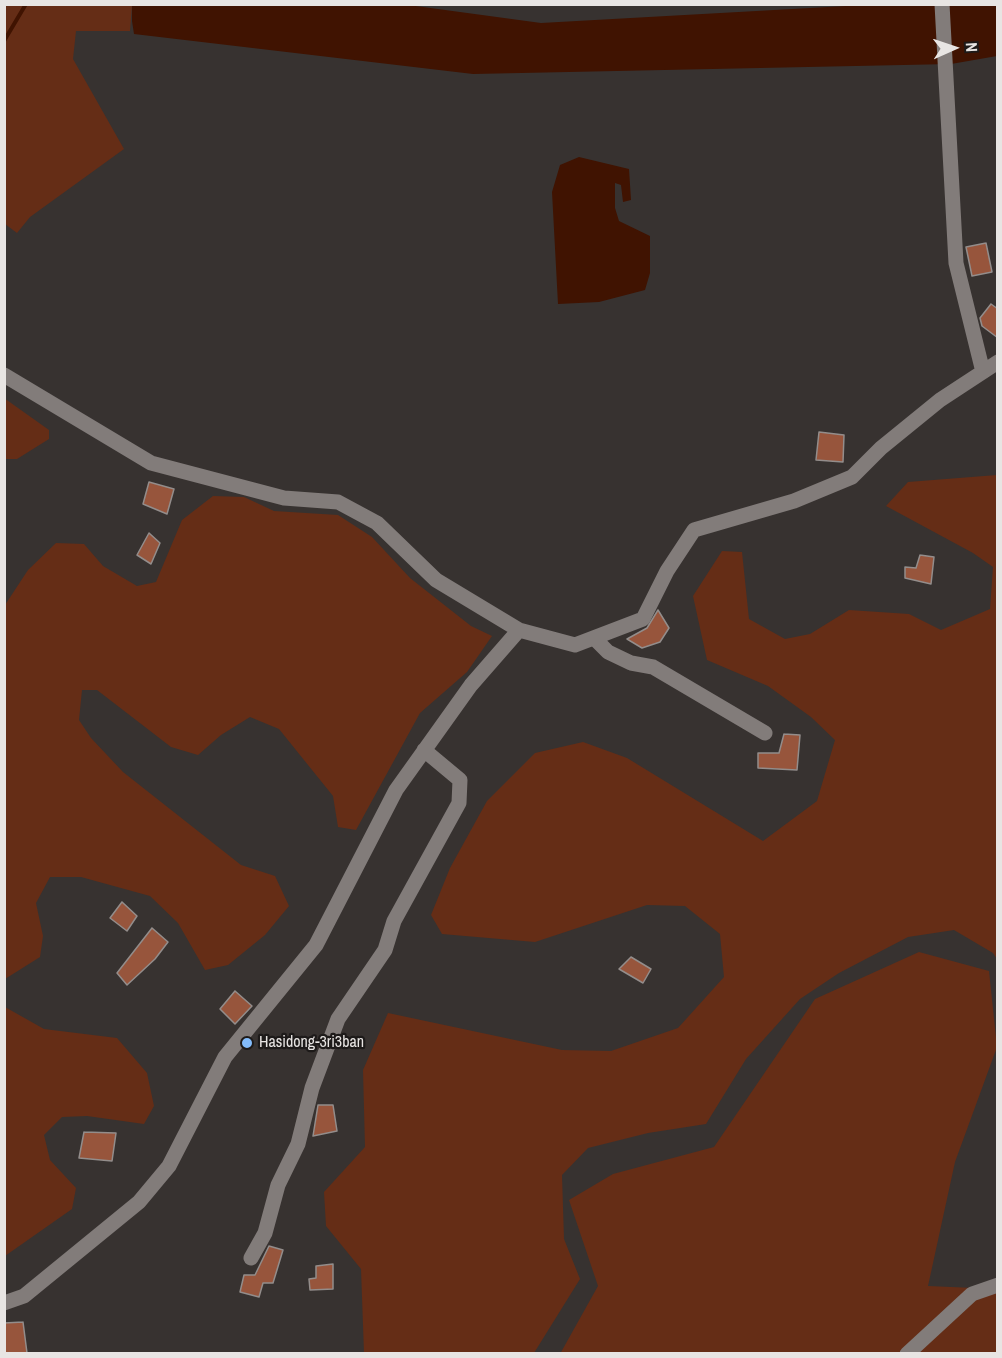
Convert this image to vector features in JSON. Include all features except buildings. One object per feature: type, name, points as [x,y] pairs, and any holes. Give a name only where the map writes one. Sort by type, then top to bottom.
[{"type":"street","points":[[942,4],[956,263],[982,372]]},
{"type":"street","points":[[4,375],[151,463],[284,498],[338,502],[377,523],[436,580],[519,630],[575,645],[643,619],[667,571],[694,530],[794,501],[852,477],[882,448],[940,400],[998,362]]},
{"type":"street","points":[[4,1303],[24,1296],[139,1202],[169,1166],[225,1057],[316,945],[396,790],[471,685],[519,630]]},
{"type":"street","points":[[594,638],[608,652],[631,663],[653,667],[765,733]]},
{"type":"street","points":[[251,1258],[265,1233],[278,1185],[298,1144],[312,1088],[338,1018],[385,950],[394,921],[459,803],[460,780],[424,750]]},
{"type":"street","points":[[907,1353],[972,1294],[998,1285]]},
{"type":"shaded area","points":[[5,4],[132,5],[130,31],[76,31],[73,59],[124,149],[30,217],[17,233],[5,224]]},
{"type":"shaded area","points":[[401,4],[541,23],[864,5],[991,4],[998,5],[997,56],[951,64],[473,74],[134,34],[132,21],[132,5]]},
{"type":"shaded area","points":[[579,157],[629,169],[631,200],[623,202],[621,185],[615,183],[615,208],[619,221],[650,236],[650,273],[645,290],[599,302],[558,304],[552,192],[560,165]]},
{"type":"shaded area","points":[[4,398],[49,430],[49,439],[17,459],[5,459]]},
{"type":"shaded area","points":[[997,475],[997,959],[993,953],[954,930],[908,937],[839,973],[800,999],[746,1059],[706,1124],[648,1133],[588,1148],[562,1175],[564,1239],[580,1279],[534,1353],[364,1353],[361,1269],[326,1226],[324,1192],[365,1147],[363,1070],[388,1013],[562,1050],[611,1051],[678,1028],[724,977],[720,934],[685,906],[647,905],[535,942],[442,934],[431,915],[450,868],[487,801],[535,753],[583,742],[627,758],[763,841],[817,801],[835,740],[811,717],[768,686],[707,660],[693,596],[722,551],[742,552],[749,619],[785,639],[810,634],[849,610],[909,614],[941,630],[990,609],[993,567],[973,553],[886,506],[908,482]]},
{"type":"shaded area","points":[[213,496],[244,497],[274,511],[338,515],[372,537],[410,578],[471,626],[492,636],[467,672],[420,713],[356,830],[338,827],[333,796],[279,729],[250,717],[221,735],[198,755],[171,747],[97,690],[82,690],[79,720],[91,738],[123,772],[241,865],[275,876],[289,906],[265,935],[228,965],[205,970],[178,923],[150,896],[81,877],[50,877],[36,903],[43,936],[40,957],[5,979],[5,605],[28,570],[56,543],[84,544],[103,566],[137,586],[156,582],[182,520]]},
{"type":"shaded area","points":[[919,952],[989,971],[997,1047],[955,1162],[928,1286],[997,1289],[997,1353],[560,1354],[598,1286],[569,1200],[613,1174],[714,1147],[815,999]]},
{"type":"shaded area","points":[[5,1007],[44,1029],[117,1038],[147,1073],[154,1106],[144,1124],[87,1116],[62,1117],[44,1135],[50,1160],[76,1188],[72,1209],[5,1256]]},
{"type":"waterway","points":[[4,41],[26,4]]},
{"type":"place","name":"Hasidong-3ri3ban","points":[[247,1043]]}]
